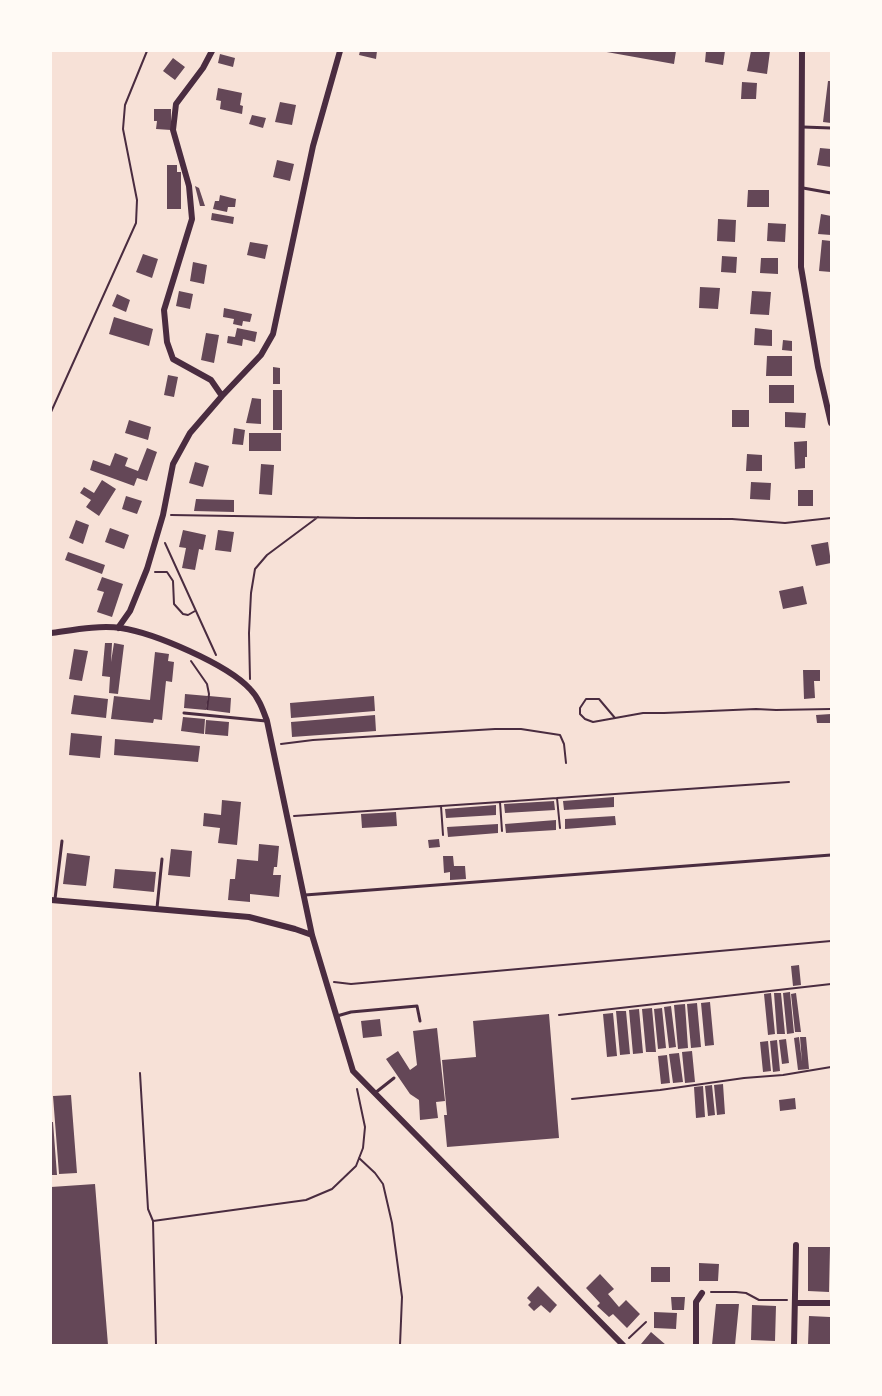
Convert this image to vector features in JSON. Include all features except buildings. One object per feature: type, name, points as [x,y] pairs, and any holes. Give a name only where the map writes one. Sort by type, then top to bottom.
[{"type":"street","points":[[212,51],[203,68],[176,104],[172,130],[189,186],[192,219],[164,310],[166,342],[173,359],[211,380],[222,396]]},
{"type":"street","points":[[118,628],[130,611],[147,569],[163,515],[173,464],[190,433],[261,355],[273,334],[313,146],[340,51]]},
{"type":"street","points":[[802,51],[801,267],[818,367],[831,423]]},
{"type":"street","points":[[51,633],[118,628],[146,634],[218,666],[249,687],[262,707],[267,722],[312,935],[353,1071],[623,1345]]},
{"type":"street","points":[[53,901],[249,917],[295,928],[312,935]]},
{"type":"street","points":[[794,1345],[796,1245]]},
{"type":"street","points":[[696,1345],[696,1302],[702,1293]]},
{"type":"street","points":[[795,1303],[831,1303]]},
{"type":"lane","points":[[802,127],[831,128]]},
{"type":"lane","points":[[801,188],[831,193]]},
{"type":"lane","points":[[184,713],[267,722]]},
{"type":"lane","points":[[53,901],[62,842]]},
{"type":"lane","points":[[303,895],[831,855]]},
{"type":"lane","points":[[156,909],[162,859]]},
{"type":"lane","points":[[336,1016],[351,1012],[417,1006],[420,1021]]},
{"type":"lane","points":[[375,1093],[394,1078]]},
{"type":"path","points":[[51,412],[136,224],[137,200],[123,129],[125,105],[147,51]]},
{"type":"path","points":[[163,515],[721,519],[785,523],[831,518]]},
{"type":"path","points":[[249,687],[251,592],[255,569],[267,555],[318,517]]},
{"type":"path","points":[[157,535],[164,540],[218,658],[218,666]]},
{"type":"path","points":[[147,569],[166,572],[173,580],[174,604],[183,614],[188,615],[196,611]]},
{"type":"path","points":[[190,652],[193,665],[209,688],[206,716]]},
{"type":"path","points":[[615,718],[599,699],[586,699],[580,708],[580,714],[593,722],[643,713],[831,709]]},
{"type":"path","points":[[272,746],[377,736],[521,729],[560,735],[564,744],[566,763]]},
{"type":"path","points":[[286,817],[789,782]]},
{"type":"path","points":[[557,798],[560,828]]},
{"type":"path","points":[[500,802],[502,831]]},
{"type":"path","points":[[441,806],[443,836]]},
{"type":"path","points":[[325,982],[351,984],[831,940]]},
{"type":"path","points":[[559,1015],[831,984]]},
{"type":"path","points":[[572,1099],[783,1075],[831,1067]]},
{"type":"path","points":[[153,1221],[306,1200],[332,1189],[349,1174],[363,1148],[365,1127],[353,1071]]},
{"type":"path","points":[[140,1073],[148,1209],[153,1221],[156,1345]]},
{"type":"path","points":[[359,1158],[383,1184],[392,1223],[402,1297],[400,1345]]},
{"type":"path","points":[[702,1293],[746,1293],[759,1300],[785,1300],[795,1303]]},
{"type":"path","points":[[623,1345],[646,1322]]}]
